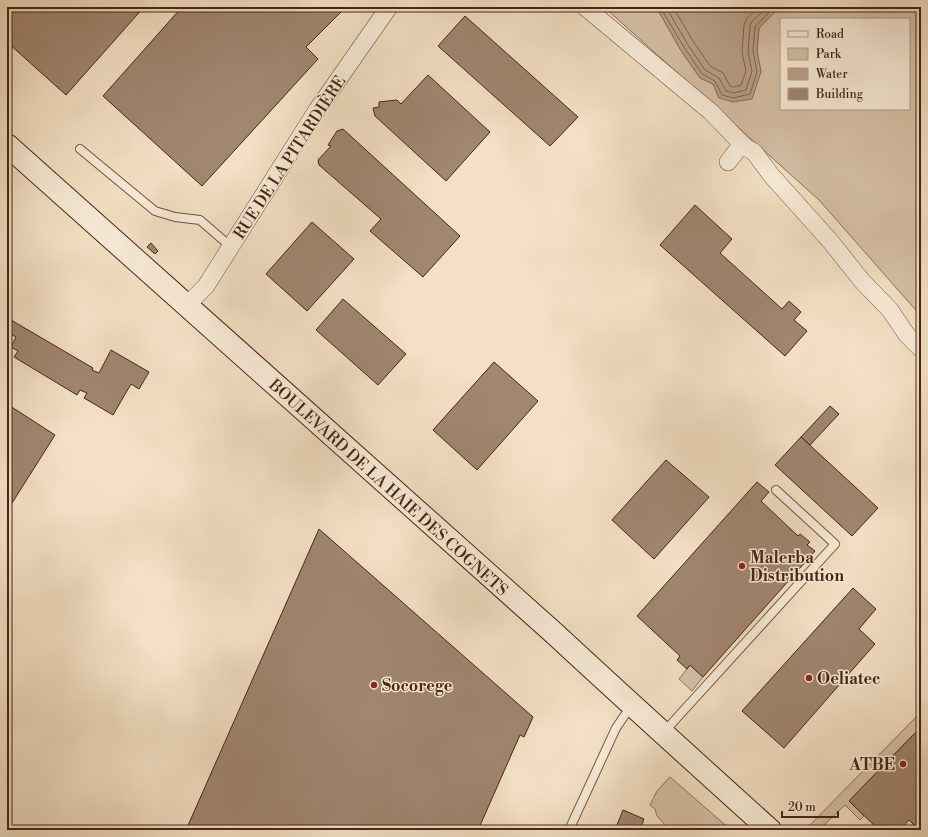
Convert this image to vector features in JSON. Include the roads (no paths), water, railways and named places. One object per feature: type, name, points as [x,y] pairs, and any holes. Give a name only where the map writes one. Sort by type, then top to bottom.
[{"type":"main road","name":"BOULEVARD DE LA HAIE DES COGNETS","points":[[7,145],[555,634],[631,706],[663,732],[763,826]]},
{"type":"street","name":"RUE DE LA PITARDIÈRE","points":[[186,306],[206,286],[317,110],[389,7]]},
{"type":"street","points":[[585,7],[711,112],[745,147],[754,152],[771,175],[831,242],[862,281],[890,310],[907,335],[921,349]]},
{"type":"street","points":[[728,162],[738,149],[745,147]]},
{"type":"lane","points":[[80,149],[155,211],[175,217],[200,220],[231,247]]},
{"type":"lane","points":[[663,732],[835,544],[776,490]]},
{"type":"lane","points":[[569,830],[616,728],[631,706]]},
{"type":"water","points":[[628,7],[647,7],[632,12]]},
{"type":"water","points":[[647,7],[780,7],[759,28],[757,51],[761,72],[752,99],[733,102],[719,98],[713,84],[700,78],[680,49],[658,10]]},
{"type":"place","name":"Malerba Distribution","points":[[742,566]]},
{"type":"place","name":"Oeliatec","points":[[809,678]]},
{"type":"place","name":"Socorege","points":[[374,685]]},
{"type":"place","name":"ATBE","points":[[903,764]]}]
